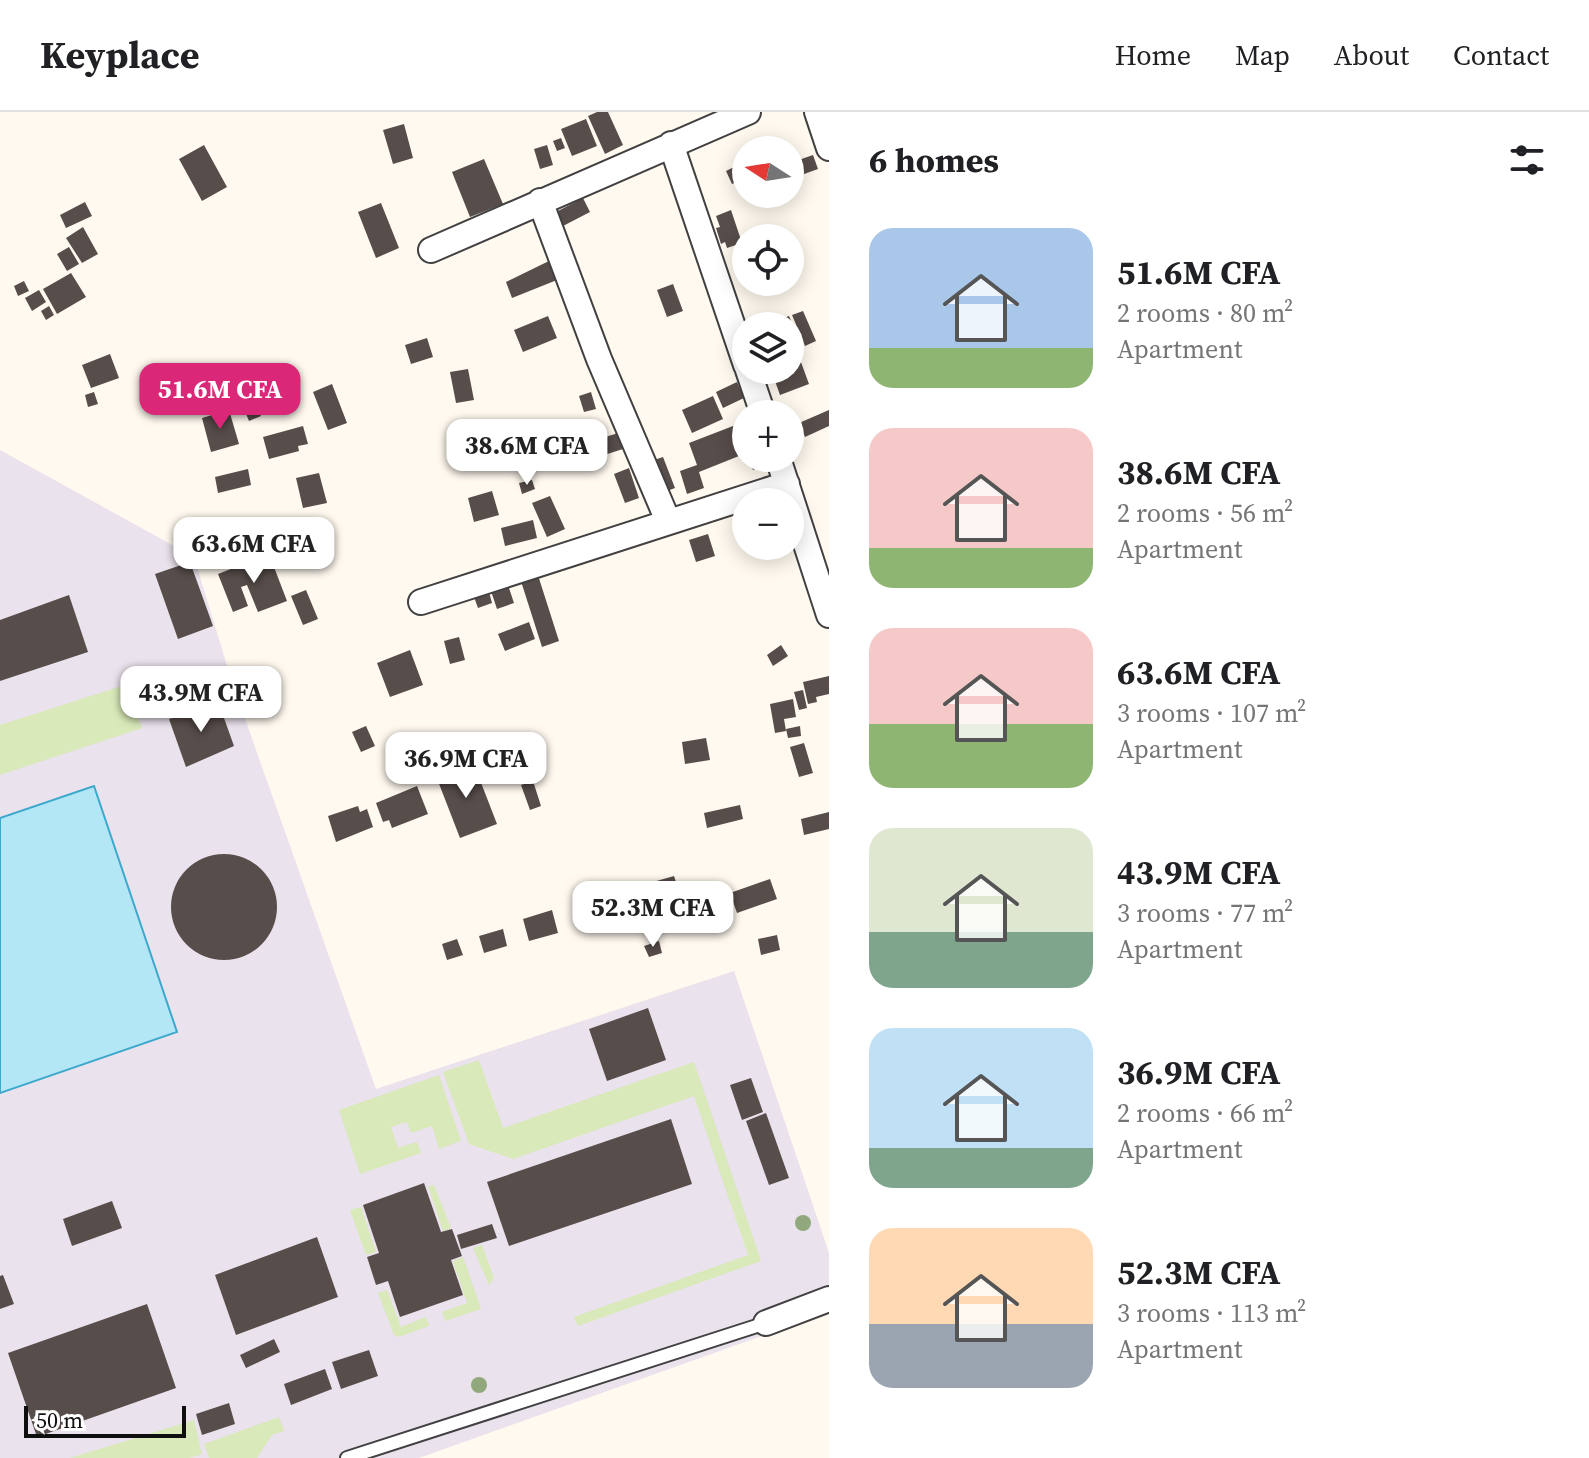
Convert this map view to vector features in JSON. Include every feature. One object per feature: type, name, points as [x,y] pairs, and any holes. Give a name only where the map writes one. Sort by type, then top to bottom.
[{"type":"street","points":[[431,250],[748,112]]},
{"type":"street","points":[[817,112],[829,148]]},
{"type":"street","points":[[671,144],[732,323]]},
{"type":"street","points":[[540,201],[599,359],[668,521]]},
{"type":"street","points":[[783,472],[829,615]]},
{"type":"street","points":[[421,602],[787,484]]},
{"type":"street","points":[[766,1323],[829,1299]]},
{"type":"lane","points":[[347,1458],[766,1323]]},
{"type":"shaded area","points":[[0,450],[194,557],[232,682],[376,1089],[734,971],[829,1253],[829,1312],[419,1458],[0,1458]]},
{"type":"green space","points":[[125,685],[142,728],[0,775],[0,725]]},
{"type":"green space","points":[[479,1060],[503,1128],[694,1062],[761,1261],[578,1326],[574,1317],[748,1255],[694,1096],[513,1159],[469,1144],[443,1072]]},
{"type":"green space","points":[[439,1075],[461,1141],[439,1149],[432,1126],[411,1133],[407,1122],[391,1127],[398,1148],[417,1142],[421,1153],[360,1174],[339,1110]]},
{"type":"green space","points":[[434,1185],[451,1228],[443,1231],[428,1186]]},
{"type":"green space","points":[[361,1207],[376,1252],[366,1255],[350,1210]]},
{"type":"green space","points":[[482,1245],[494,1278],[489,1285],[473,1248]]},
{"type":"green space","points":[[463,1257],[481,1309],[445,1321],[442,1312],[467,1303],[453,1261]]},
{"type":"green space","points":[[387,1290],[401,1327],[426,1317],[429,1326],[399,1337],[394,1335],[378,1293]]},
{"type":"green space","points":[[279,1417],[284,1431],[272,1435],[257,1458],[209,1458],[204,1444]]},
{"type":"green space","points":[[194,1420],[202,1454],[190,1458],[70,1458]]},
{"type":"water","points":[[94,786],[177,1032],[0,1093],[0,818]]},
{"type":"building","points":[[608,112],[623,145],[605,154],[588,116]]},
{"type":"building","points":[[586,119],[597,146],[572,156],[561,129]]},
{"type":"building","points":[[404,124],[413,158],[393,164],[383,130]]},
{"type":"building","points":[[561,138],[565,148],[557,151],[553,141]]},
{"type":"building","points":[[204,145],[227,187],[202,201],[179,159]]},
{"type":"building","points":[[547,145],[553,165],[540,169],[534,149]]},
{"type":"building","points":[[813,155],[818,169],[804,174],[804,158]]},
{"type":"building","points":[[484,159],[503,204],[470,217],[452,172]]},
{"type":"building","points":[[732,168],[732,184],[726,171]]},
{"type":"building","points":[[583,198],[590,212],[563,226],[556,212]]},
{"type":"building","points":[[85,202],[92,216],[66,228],[60,215]]},
{"type":"building","points":[[381,203],[399,248],[376,258],[358,212]]},
{"type":"building","points":[[731,210],[736,224],[732,224],[732,246],[727,248],[725,242],[721,244],[716,216]]},
{"type":"building","points":[[83,227],[98,254],[82,263],[66,238]]},
{"type":"building","points":[[69,247],[79,264],[67,271],[57,254]]},
{"type":"building","points":[[549,261],[557,280],[512,298],[506,282]]},
{"type":"building","points":[[71,273],[86,297],[57,314],[43,289]]},
{"type":"building","points":[[24,281],[29,291],[18,296],[14,286]]},
{"type":"building","points":[[673,284],[683,311],[667,317],[657,290]]},
{"type":"building","points":[[39,290],[46,302],[32,311],[25,298]]},
{"type":"building","points":[[49,306],[54,315],[46,320],[41,311]]},
{"type":"building","points":[[804,313],[816,341],[805,346],[804,344]]},
{"type":"building","points":[[548,316],[557,338],[523,352],[514,330]]},
{"type":"building","points":[[427,338],[433,357],[411,364],[405,345]]},
{"type":"building","points":[[110,354],[119,378],[91,388],[82,365]]},
{"type":"building","points":[[468,369],[474,400],[456,403],[450,372]]},
{"type":"building","points":[[804,370],[809,384],[780,395],[776,384],[804,384]]},
{"type":"building","points":[[332,384],[347,423],[328,430],[313,392]]},
{"type":"building","points":[[738,384],[744,398],[732,400],[732,404],[723,408],[716,392]]},
{"type":"building","points":[[249,387],[261,416],[249,421],[237,392]]},
{"type":"building","points":[[94,392],[98,404],[88,407],[85,395]]},
{"type":"building","points":[[591,392],[596,409],[584,412],[579,396]]},
{"type":"building","points":[[713,396],[723,419],[692,433],[682,410]]},
{"type":"building","points":[[229,410],[239,444],[211,452],[202,418]]},
{"type":"building","points":[[829,410],[829,426],[805,437],[804,421]]},
{"type":"building","points":[[303,426],[308,444],[298,446],[299,451],[269,459],[263,437]]},
{"type":"building","points":[[732,426],[732,459],[699,472],[704,488],[687,494],[680,471],[697,465],[689,443]]},
{"type":"building","points":[[618,433],[623,449],[598,457],[593,441]]},
{"type":"building","points":[[490,453],[492,468],[472,470],[470,456]]},
{"type":"building","points":[[663,457],[675,488],[659,494],[648,462]]},
{"type":"building","points":[[629,468],[639,498],[625,503],[614,474]]},
{"type":"building","points":[[248,469],[251,485],[218,493],[215,477]]},
{"type":"building","points":[[319,473],[327,503],[303,508],[296,478]]},
{"type":"building","points":[[532,480],[535,489],[522,494],[519,483]]},
{"type":"building","points":[[492,491],[499,515],[474,522],[468,498]]},
{"type":"building","points":[[550,496],[565,529],[547,537],[532,503]]},
{"type":"building","points":[[533,520],[537,538],[505,546],[501,528]]},
{"type":"building","points":[[708,534],[715,556],[696,562],[689,540]]},
{"type":"building","points":[[304,538],[308,546],[296,552],[292,545]]},
{"type":"building","points":[[287,542],[293,556],[276,564],[270,550]]},
{"type":"building","points":[[269,554],[287,601],[258,612],[247,585],[241,587],[248,606],[233,612],[218,574]]},
{"type":"building","points":[[190,562],[213,626],[178,639],[155,574]]},
{"type":"building","points":[[536,569],[559,641],[542,647],[519,575]]},
{"type":"building","points":[[507,582],[514,603],[497,609],[490,588]]},
{"type":"building","points":[[306,590],[318,619],[303,625],[291,596]]},
{"type":"building","points":[[489,592],[492,603],[478,608],[474,597]]},
{"type":"building","points":[[69,595],[88,652],[0,681],[0,620]]},
{"type":"building","points":[[529,622],[535,639],[505,651],[498,634]]},
{"type":"building","points":[[459,637],[465,660],[450,664],[444,641]]},
{"type":"building","points":[[781,645],[788,656],[773,666],[767,655]]},
{"type":"building","points":[[410,650],[423,685],[390,697],[377,663]]},
{"type":"building","points":[[829,676],[829,694],[816,697],[817,702],[808,704],[803,682]]},
{"type":"building","points":[[803,690],[807,708],[799,710],[794,692]]},
{"type":"building","points":[[793,699],[796,717],[784,719],[786,731],[775,733],[770,704]]},
{"type":"building","points":[[219,704],[234,746],[186,767],[169,719]]},
{"type":"building","points":[[366,726],[375,746],[361,752],[352,732]]},
{"type":"building","points":[[800,726],[801,736],[788,738],[786,729]]},
{"type":"building","points":[[526,733],[533,752],[524,755],[526,759],[499,770],[490,748]]},
{"type":"building","points":[[706,738],[710,760],[685,764],[682,742]]},
{"type":"building","points":[[804,743],[813,773],[799,777],[790,747]]},
{"type":"building","points":[[473,762],[497,824],[460,838],[436,776]]},
{"type":"building","points":[[533,781],[541,806],[530,810],[521,785]]},
{"type":"building","points":[[417,786],[428,814],[392,828],[389,820],[383,822],[376,803]]},
{"type":"building","points":[[740,805],[743,819],[707,828],[704,813]]},
{"type":"building","points":[[358,806],[360,812],[367,809],[373,827],[336,842],[328,816]]},
{"type":"building","points":[[829,812],[829,829],[804,835],[801,819]]},
{"type":"building","points":[[224,854],[244,858],[261,870],[273,887],[277,907],[273,927],[261,944],[244,956],[224,960],[204,956],[187,944],[175,927],[171,907],[175,887],[187,870],[204,858]]},
{"type":"building","points":[[674,876],[680,894],[652,902],[646,884]]},
{"type":"building","points":[[770,879],[777,899],[737,913],[730,893]]},
{"type":"building","points":[[636,887],[640,899],[625,904],[620,892]]},
{"type":"building","points":[[552,910],[558,933],[529,941],[523,919]]},
{"type":"building","points":[[503,929],[507,946],[484,953],[479,936]]},
{"type":"building","points":[[777,935],[780,950],[761,955],[758,939]]},
{"type":"building","points":[[457,939],[463,955],[447,960],[442,944]]},
{"type":"building","points":[[659,941],[662,953],[649,957],[644,946]]},
{"type":"building","points":[[648,1008],[666,1060],[607,1081],[589,1029]]},
{"type":"building","points":[[751,1078],[763,1112],[742,1120],[730,1085]]},
{"type":"building","points":[[766,1113],[789,1178],[769,1185],[746,1121]]},
{"type":"building","points":[[671,1119],[692,1184],[509,1246],[487,1182]]},
{"type":"building","points":[[424,1183],[441,1232],[452,1229],[462,1256],[451,1260],[463,1295],[400,1317],[388,1281],[376,1285],[367,1257],[379,1253],[363,1205]]},
{"type":"building","points":[[112,1201],[122,1228],[72,1246],[63,1219]]},
{"type":"building","points":[[492,1224],[497,1238],[461,1249],[457,1235]]},
{"type":"building","points":[[317,1237],[338,1297],[236,1335],[215,1275]]},
{"type":"building","points":[[3,1275],[14,1304],[0,1309],[0,1276]]},
{"type":"building","points":[[147,1304],[176,1388],[37,1437],[8,1353]]},
{"type":"building","points":[[274,1339],[280,1352],[246,1368],[240,1355]]},
{"type":"building","points":[[369,1350],[378,1376],[341,1389],[332,1362]]},
{"type":"building","points":[[325,1369],[332,1389],[291,1405],[284,1384]]},
{"type":"building","points":[[229,1403],[235,1424],[202,1435],[196,1414]]}]
